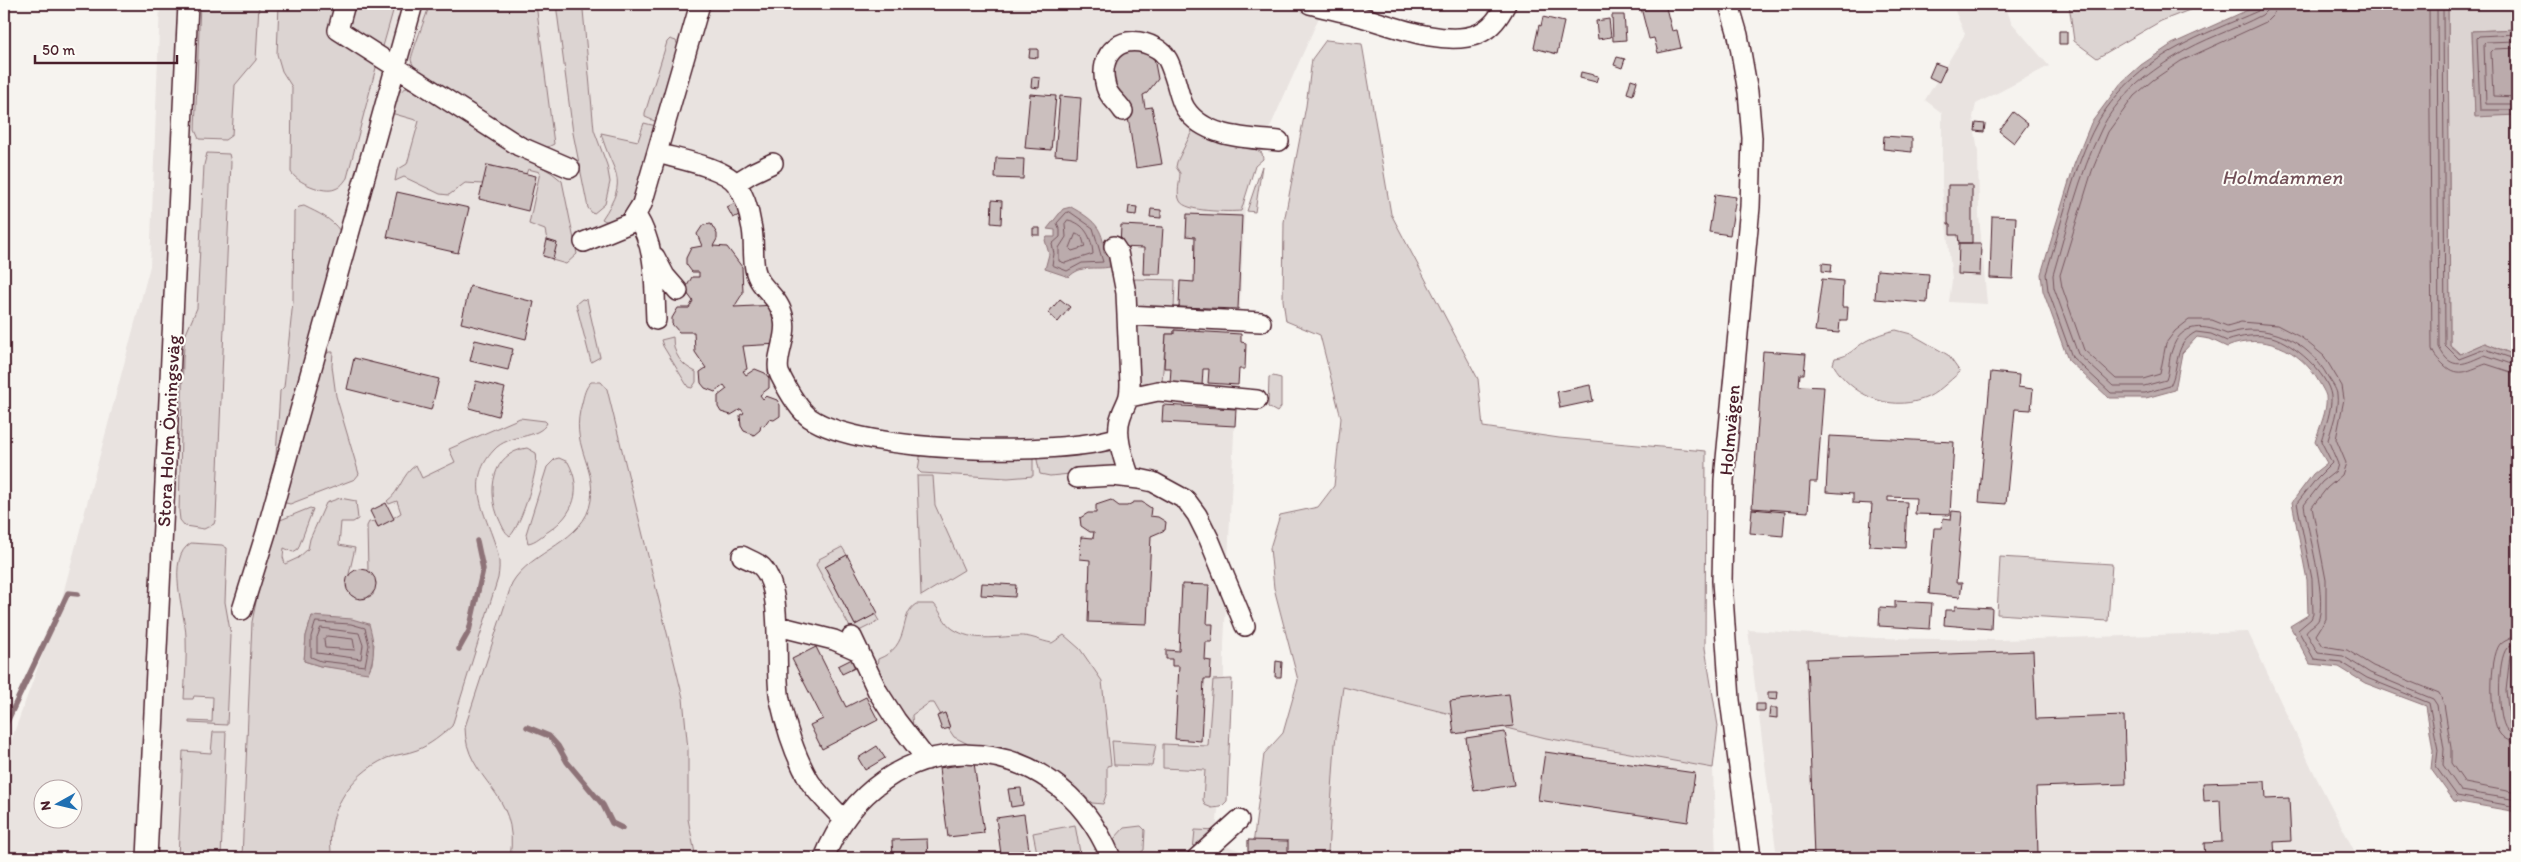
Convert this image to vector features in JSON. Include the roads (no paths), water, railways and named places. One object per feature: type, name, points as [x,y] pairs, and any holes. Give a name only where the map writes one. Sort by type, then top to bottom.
[{"type":"street","name":"Stora Holm Övningsväg","points":[[147,858],[188,4]]},
{"type":"street","points":[[345,4],[338,30],[519,146],[570,168]]},
{"type":"street","points":[[242,610],[269,524],[412,4]]},
{"type":"street","points":[[584,242],[630,223],[642,204],[700,4]]},
{"type":"street","points":[[1310,4],[1389,26],[1452,38],[1477,34],[1487,28],[1498,19],[1506,4]]},
{"type":"street","name":"Holmvägen","points":[[1729,4],[1738,36],[1748,92],[1752,138],[1750,207],[1724,480],[1722,581],[1730,700],[1751,858]]},
{"type":"street","points":[[1123,112],[1108,94],[1102,66],[1106,56],[1117,46],[1140,43],[1157,48],[1166,55],[1185,108],[1194,118],[1222,134],[1279,141]]},
{"type":"street","points":[[657,153],[702,166],[728,176],[736,183],[752,224],[755,270],[763,285],[780,303],[784,320],[786,333],[778,360],[778,373],[802,409],[811,418],[843,432],[918,445],[941,447],[1033,450],[1094,445],[1119,437]]},
{"type":"street","points":[[736,183],[752,172],[773,163]]},
{"type":"street","points":[[636,215],[646,232],[653,254],[665,276],[678,291]]},
{"type":"street","points":[[1114,246],[1124,276],[1127,315],[1130,397],[1121,416],[1119,437],[1130,478]]},
{"type":"street","points":[[653,254],[656,320]]},
{"type":"street","points":[[1127,315],[1260,322]]},
{"type":"street","points":[[1130,397],[1158,391],[1257,400]]},
{"type":"street","points":[[1077,478],[1130,478],[1153,482],[1171,490],[1186,500],[1197,515],[1245,626]]},
{"type":"street","points":[[742,556],[762,566],[769,580],[778,626],[776,659],[778,688],[796,753],[811,783],[843,819]]},
{"type":"street","points":[[778,626],[856,644],[878,692],[896,720],[927,760]]},
{"type":"street","points":[[824,858],[843,819],[862,797],[885,779],[927,760],[958,755],[997,757],[1019,764],[1060,786],[1092,820],[1111,858]]},
{"type":"street","points":[[1197,858],[1239,820]]},
{"type":"water","name":"Holmdammen","points":[[2261,4],[2448,4],[2450,345],[2460,354],[2485,343],[2517,356],[2517,636],[2511,691],[2513,716],[2517,730],[2517,812],[2454,801],[2431,769],[2433,750],[2426,706],[2365,683],[2339,667],[2310,664],[2290,626],[2308,615],[2307,580],[2292,502],[2313,474],[2327,463],[2315,442],[2324,413],[2326,396],[2311,370],[2302,360],[2279,346],[2267,343],[2240,343],[2227,347],[2210,339],[2197,337],[2182,353],[2175,390],[2146,398],[2109,398],[2068,360],[2043,291],[2041,274],[2074,165],[2091,123],[2121,83],[2141,65],[2172,44]]},
{"type":"water","points":[[2476,4],[2517,4],[2517,8],[2476,8]]},
{"type":"water","points":[[2517,29],[2517,115],[2475,117],[2472,31]]},
{"type":"water","points":[[1071,207],[1091,220],[1099,230],[1104,253],[1109,253],[1110,267],[1078,270],[1069,277],[1045,269],[1049,254],[1045,240],[1047,237],[1055,237],[1055,230],[1047,229],[1063,209]]},
{"type":"water","points":[[312,616],[352,619],[369,624],[373,648],[368,673],[320,666],[304,661],[306,636]]},
{"type":"waterway","points":[[459,649],[469,631],[483,569],[477,541]]},
{"type":"waterway","points":[[4,728],[68,593],[78,594]]},
{"type":"waterway","points":[[527,727],[549,736],[558,746],[567,762],[603,805],[612,823],[622,828]]}]
